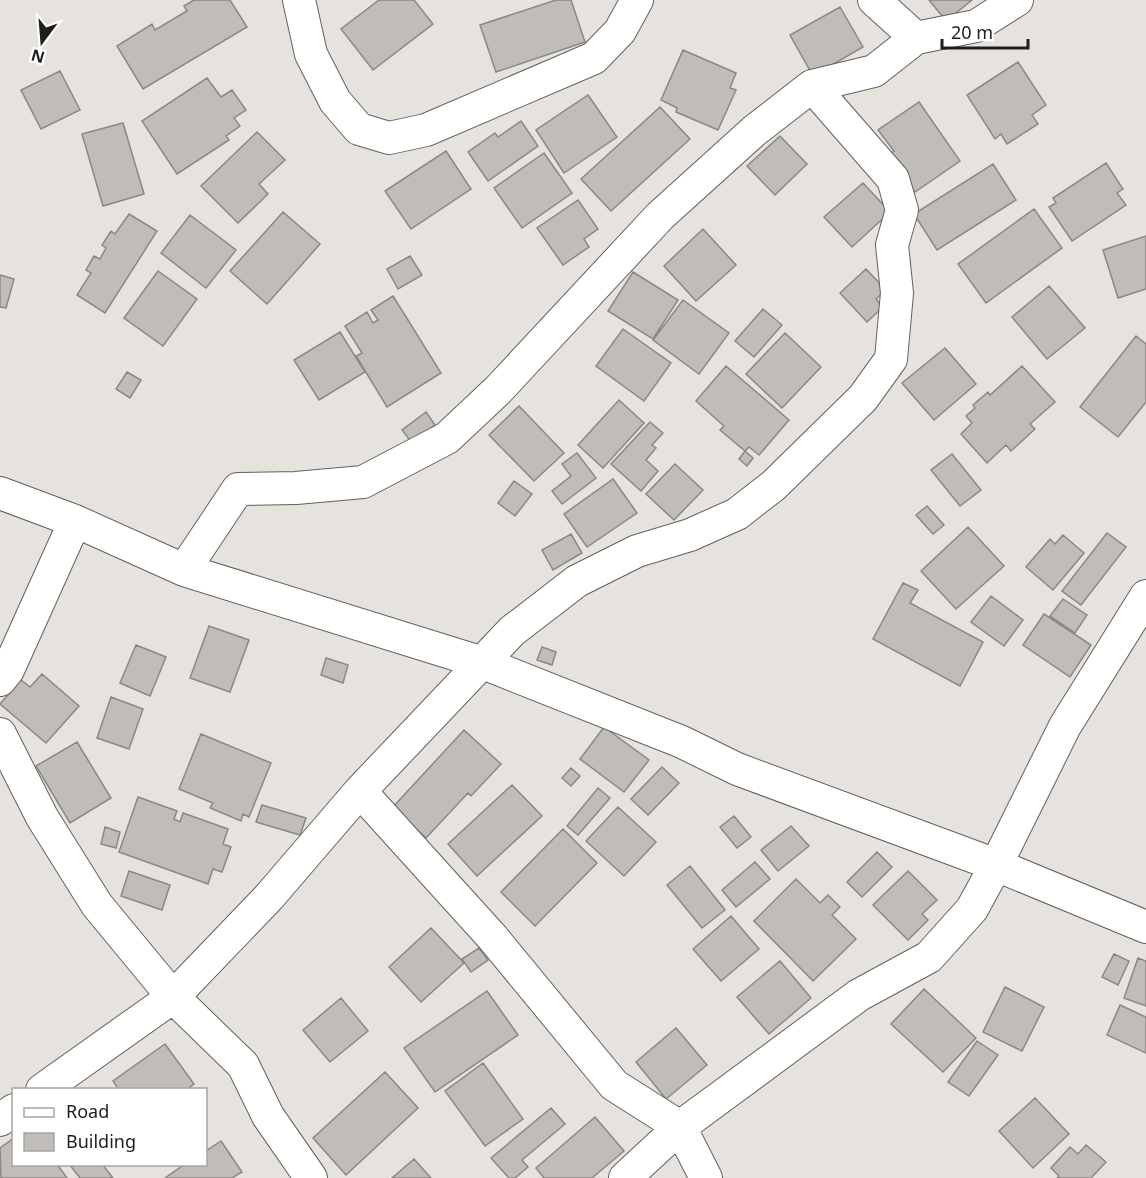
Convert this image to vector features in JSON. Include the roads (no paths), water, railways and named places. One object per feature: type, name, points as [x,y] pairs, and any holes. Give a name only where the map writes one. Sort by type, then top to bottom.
[{"type":"street","points":[[299,0],[311,54],[335,102],[359,129],[389,138],[426,130],[594,58],[620,31],[637,0]]},
{"type":"street","points":[[873,0],[916,38]]},
{"type":"street","points":[[184,570],[238,489],[296,488],[363,482],[447,438],[498,390],[660,216],[754,132],[812,86],[874,70],[916,38],[976,26],[1017,0]]},
{"type":"street","points":[[43,1088],[173,997],[269,897],[360,791],[512,631],[577,581],[637,551],[690,535],[737,514],[773,486],[863,398],[891,359],[897,293],[892,245],[902,210],[893,179],[812,86]]},
{"type":"street","points":[[0,493],[75,521],[184,570],[483,663],[682,742],[747,773],[996,865],[1146,927]]},
{"type":"street","points":[[0,680],[8,670],[75,521]]},
{"type":"street","points":[[625,1178],[680,1127],[859,995],[929,957],[972,909],[1065,726],[1146,596]]},
{"type":"street","points":[[0,734],[42,818],[97,905],[173,997],[243,1065],[268,1116],[311,1178]]},
{"type":"street","points":[[360,791],[494,938],[614,1085],[680,1127],[706,1178]]}]
